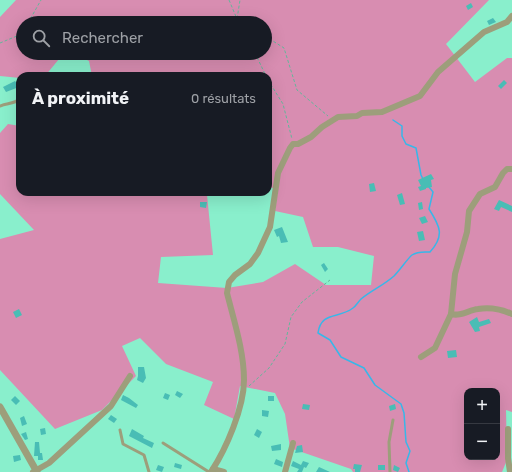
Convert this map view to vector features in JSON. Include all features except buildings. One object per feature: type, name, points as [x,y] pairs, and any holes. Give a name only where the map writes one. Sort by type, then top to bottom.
[{"type":"street","points":[[211,471],[220,458],[238,416],[244,391],[242,356],[227,293],[229,282],[235,275],[250,264],[258,253],[270,227],[278,172],[293,144],[298,144],[311,137],[322,127],[338,117],[357,116],[362,113],[382,112],[420,96],[438,72],[484,32],[507,22],[512,16]]},
{"type":"street","points":[[421,357],[435,348],[451,314],[455,274],[467,232],[469,211],[480,194],[495,187],[502,174],[507,169],[512,169]]},
{"type":"street","points":[[451,314],[455,316],[477,309],[492,308],[499,308],[512,314]]},
{"type":"street","points":[[0,407],[36,472],[49,463],[110,406],[130,376]]},
{"type":"street","points":[[508,429],[510,472]]},
{"type":"street","points":[[285,472],[293,443]]},
{"type":"street","points":[[211,471],[224,472]]},
{"type":"lane","points":[[0,106],[4,104],[16,103]]},
{"type":"lane","points":[[390,472],[389,442],[393,420]]},
{"type":"lane","points":[[120,430],[123,444],[144,455],[149,472]]},
{"type":"lane","points":[[163,443],[211,471]]},
{"type":"path","points":[[32,16],[41,0]]},
{"type":"path","points":[[229,0],[236,16]]},
{"type":"path","points":[[237,16],[240,0]]},
{"type":"path","points":[[0,43],[16,36]]},
{"type":"path","points":[[272,40],[284,48],[297,90],[333,120]]},
{"type":"path","points":[[258,60],[264,72]]},
{"type":"path","points":[[272,86],[283,104],[293,144]]},
{"type":"path","points":[[244,391],[269,368],[285,344],[291,317],[302,302],[330,280]]},
{"type":"shaded area","points":[[16,0],[489,0],[446,44],[475,82],[507,58],[512,58],[512,412],[506,410],[507,460],[502,472],[353,472],[351,469],[290,448],[285,414],[275,393],[240,386],[234,419],[204,405],[213,382],[166,364],[140,338],[122,346],[136,376],[102,410],[55,429],[0,370],[0,239],[34,230],[0,194],[0,133],[8,124],[16,125],[16,196],[207,196],[213,255],[161,257],[158,283],[227,288],[263,282],[295,264],[326,285],[371,285],[374,256],[338,247],[313,247],[303,217],[275,211],[278,189],[272,188],[272,72],[91,72],[89,61],[87,60],[272,60],[272,16],[16,16],[16,60],[58,60],[48,72],[16,72],[16,78],[0,76],[0,17]]},
{"type":"waterway","points":[[393,120],[402,126],[402,136],[406,144],[416,148],[423,179]]},
{"type":"waterway","points":[[409,472],[406,463],[410,451],[406,442],[404,413],[401,404],[375,385],[364,368],[341,357],[330,340],[318,333],[320,326],[327,318],[353,308],[361,299],[394,276],[412,255],[419,252],[430,252],[435,246],[438,241],[439,231],[436,221],[429,209],[433,192],[429,187]]}]
